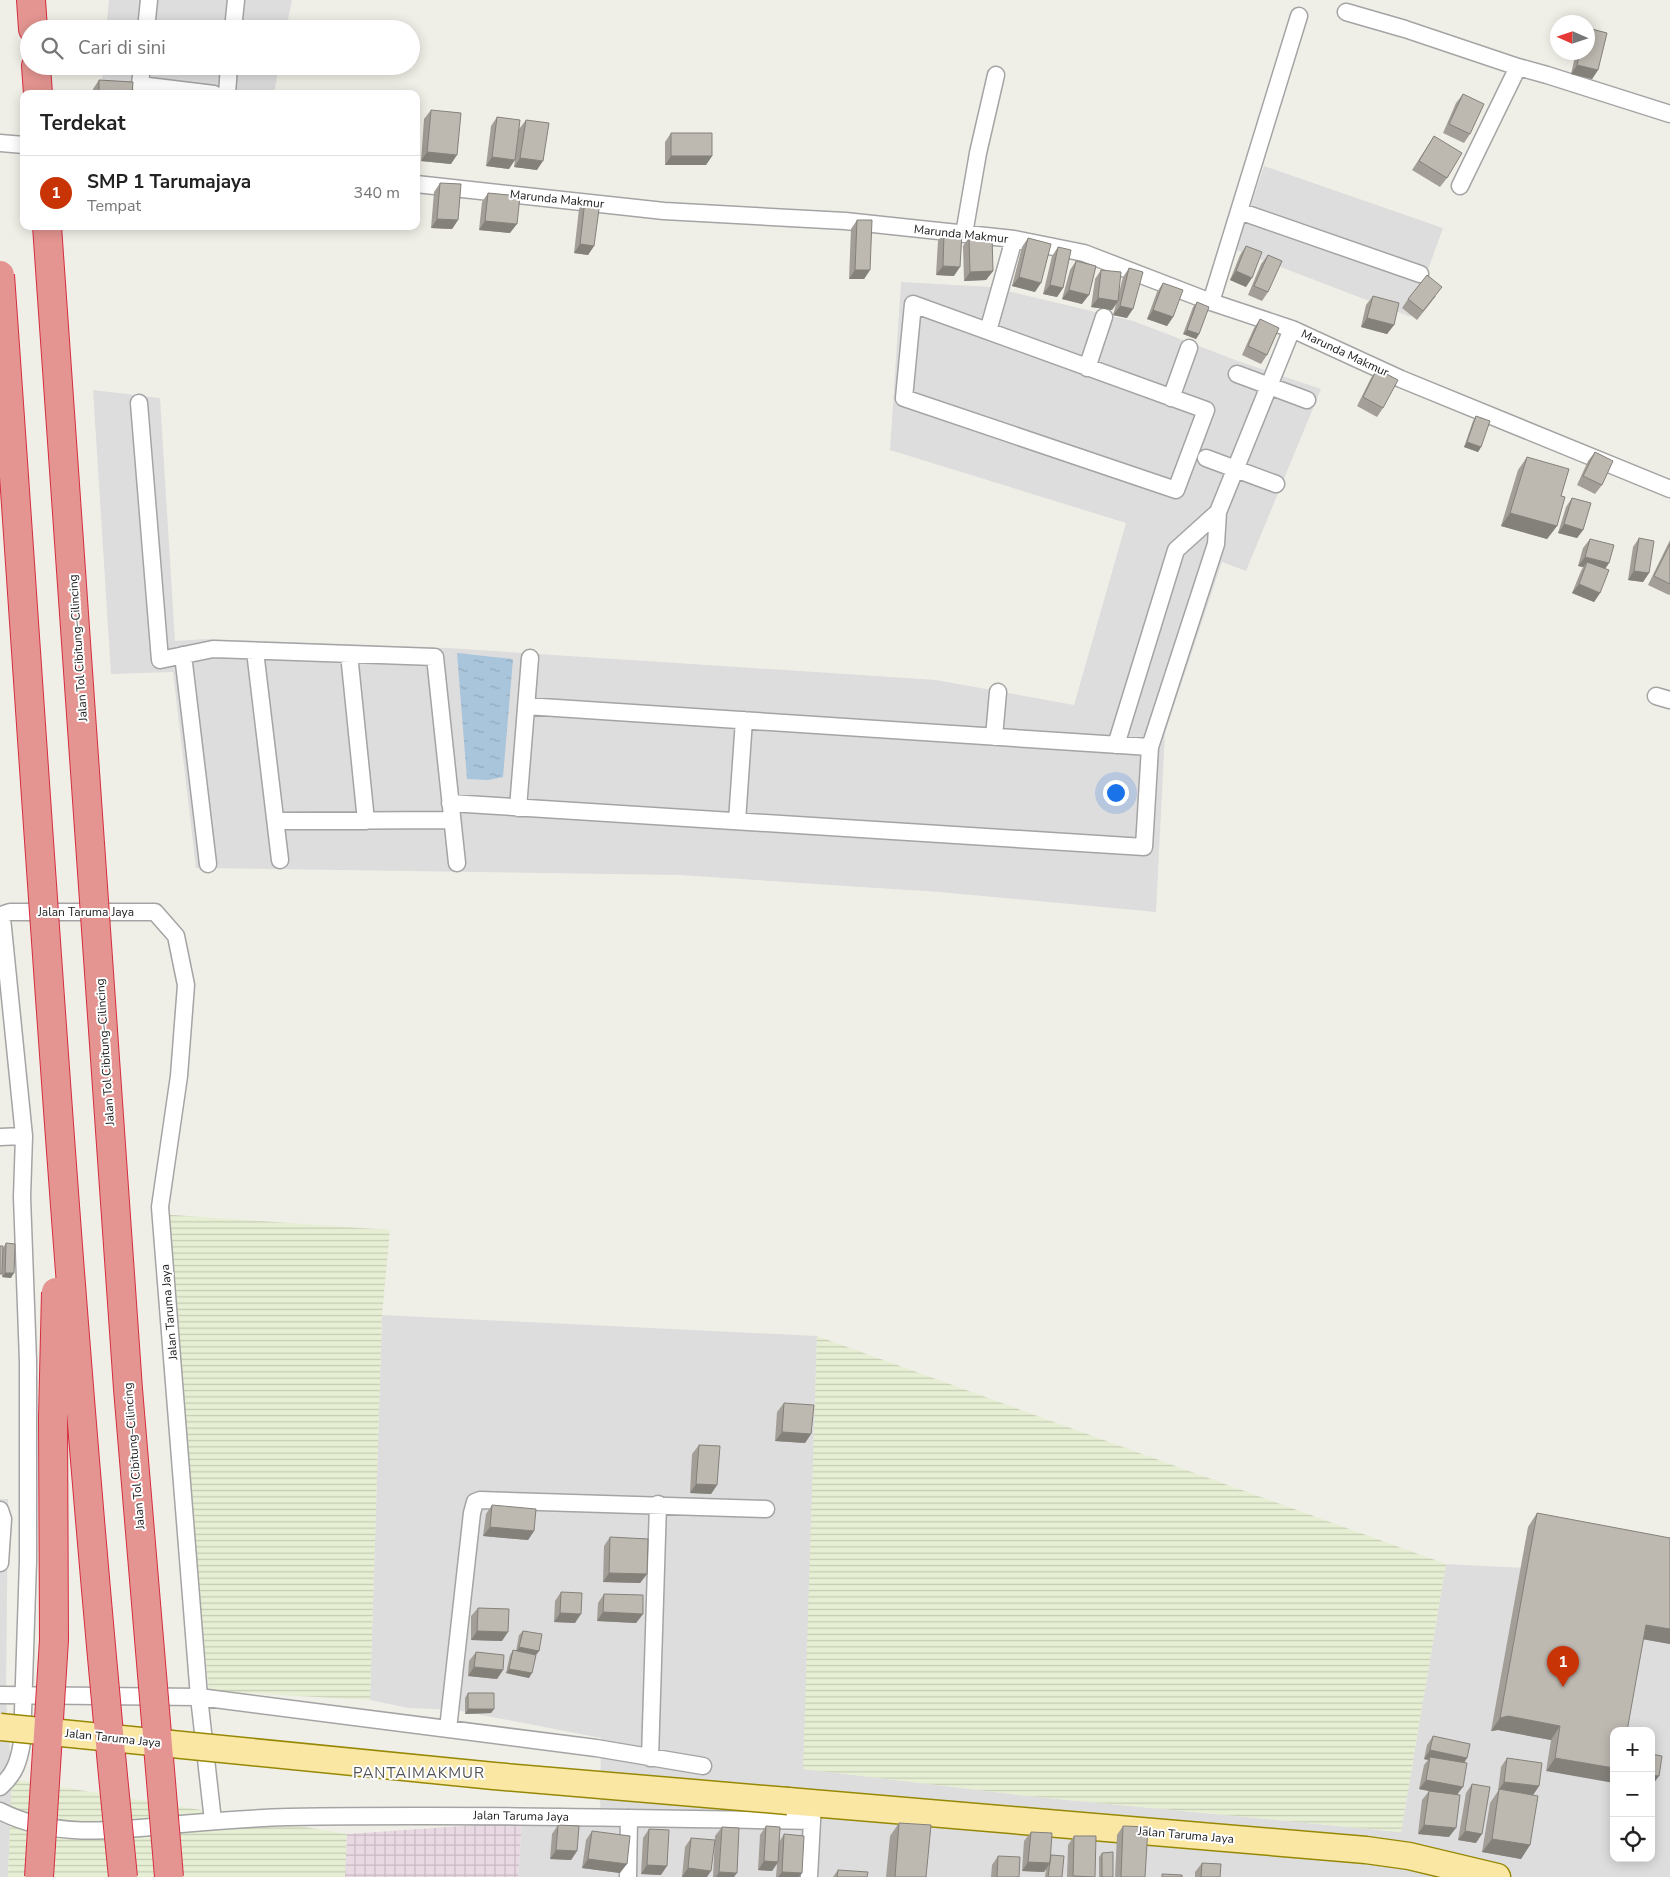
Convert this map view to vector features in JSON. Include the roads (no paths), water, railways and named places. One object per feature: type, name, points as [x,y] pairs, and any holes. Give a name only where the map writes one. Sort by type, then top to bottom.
[{"type":"highway","points":[[31,0],[32,20]]},
{"type":"highway","points":[[37,75],[38,90]]},
{"type":"highway","name":"Jalan Tol Cibitung–Cilincing","points":[[47,230],[128,1389],[169,1877]]},
{"type":"highway","points":[[0,275],[60,1146],[104,1688],[123,1877]]},
{"type":"highway","points":[[39,1877],[54,1640],[53,1417],[60,1146]]},
{"type":"main road","name":"Jalan Taruma Jaya","points":[[0,1727],[494,1776],[788,1802],[813,1813],[1331,1846],[1410,1856],[1423,1868],[1497,1877]]},
{"type":"street","points":[[147,20],[149,0]]},
{"type":"street","points":[[234,20],[236,0]]},
{"type":"street","points":[[1346,12],[1405,28],[1518,68],[1547,75],[1670,114]]},
{"type":"street","points":[[1211,302],[1299,16]]},
{"type":"street","points":[[1460,186],[1518,68]]},
{"type":"street","points":[[141,75],[140,85],[181,90]]},
{"type":"street","points":[[227,90],[229,75]]},
{"type":"street","points":[[964,234],[978,153],[996,75]]},
{"type":"street","points":[[0,143],[20,145]]},
{"type":"street","name":"Marunda Makmur","points":[[420,184],[664,211],[845,221],[1014,239],[1084,253],[1211,302],[1292,329],[1401,379],[1670,488]]},
{"type":"street","points":[[1239,211],[1420,274]]},
{"type":"street","points":[[988,331],[1014,239]]},
{"type":"street","points":[[913,304],[988,331],[1206,410],[1176,490],[904,398],[913,304]]},
{"type":"street","points":[[1087,368],[1104,317]]},
{"type":"street","points":[[450,803],[1144,847],[1150,747],[1216,544],[1218,512],[1292,329]]},
{"type":"street","points":[[1171,398],[1189,348]]},
{"type":"street","points":[[1237,374],[1307,400]]},
{"type":"street","points":[[139,403],[160,660],[213,649],[435,657],[457,863]]},
{"type":"street","points":[[1206,458],[1276,484]]},
{"type":"street","points":[[1116,745],[1176,550],[1218,512]]},
{"type":"street","points":[[256,651],[280,860]]},
{"type":"street","points":[[349,654],[366,821]]},
{"type":"street","points":[[183,655],[208,864]]},
{"type":"street","points":[[518,808],[530,658]]},
{"type":"street","points":[[994,737],[998,692]]},
{"type":"street","points":[[526,706],[1150,747]]},
{"type":"street","points":[[737,822],[744,720]]},
{"type":"street","points":[[276,821],[452,820]]},
{"type":"street","name":"Jalan Taruma Jaya","points":[[0,1786],[12,1776],[19,1760],[22,1742],[28,1561],[28,1361],[22,1197],[24,1136],[2,918],[4,914],[10,912],[154,912],[176,936],[186,986],[179,1076],[160,1207],[199,1697],[213,1821]]},
{"type":"street","points":[[0,1137],[24,1136]]},
{"type":"street","points":[[448,1729],[472,1512],[475,1502],[480,1500],[658,1504],[766,1509]]},
{"type":"street","points":[[650,1758],[658,1504]]},
{"type":"street","points":[[0,1510],[3,1519],[0,1563]]},
{"type":"street","points":[[0,1695],[199,1697],[596,1748],[703,1766]]},
{"type":"street","name":"Jalan Taruma Jaya","points":[[0,1811],[21,1821],[37,1825],[90,1831],[285,1817],[470,1815],[629,1818],[813,1813]]},
{"type":"street","points":[[809,1877],[813,1813]]},
{"type":"street","points":[[628,1877],[629,1818]]},
{"type":"water","points":[[457,653],[513,659],[503,777],[488,780],[467,779]]},
{"type":"place","name":"SMP 1 Tarumajaya","points":[[1563,1687]]},
{"type":"district","name":"PANTAIMAKMUR","points":[[419,1773]]}]
